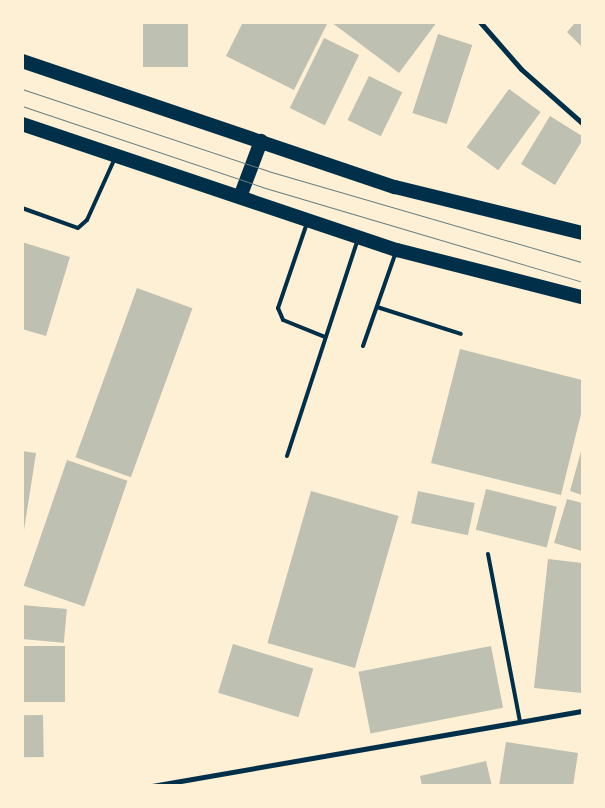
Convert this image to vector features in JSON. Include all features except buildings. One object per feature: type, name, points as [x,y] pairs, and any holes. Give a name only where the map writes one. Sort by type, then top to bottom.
[{"type":"highway","points":[[22,61],[395,187],[582,233]]},
{"type":"highway","points":[[22,124],[397,250],[582,297]]},
{"type":"highway","points":[[240,197],[261,142]]},
{"type":"street","points":[[480,22],[521,70],[582,123]]},
{"type":"street","points":[[152,786],[582,711]]},
{"type":"lane","points":[[22,208],[78,228],[87,220],[116,156]]},
{"type":"lane","points":[[308,220],[278,308],[283,320],[325,337]]},
{"type":"lane","points":[[287,456],[358,237]]},
{"type":"lane","points":[[363,346],[397,250]]},
{"type":"lane","points":[[377,307],[461,334]]},
{"type":"lane","points":[[488,554],[520,722]]},
{"type":"tram line","points":[[22,89],[268,171],[582,262]]},
{"type":"tram line","points":[[22,106],[262,187],[582,282]]}]
